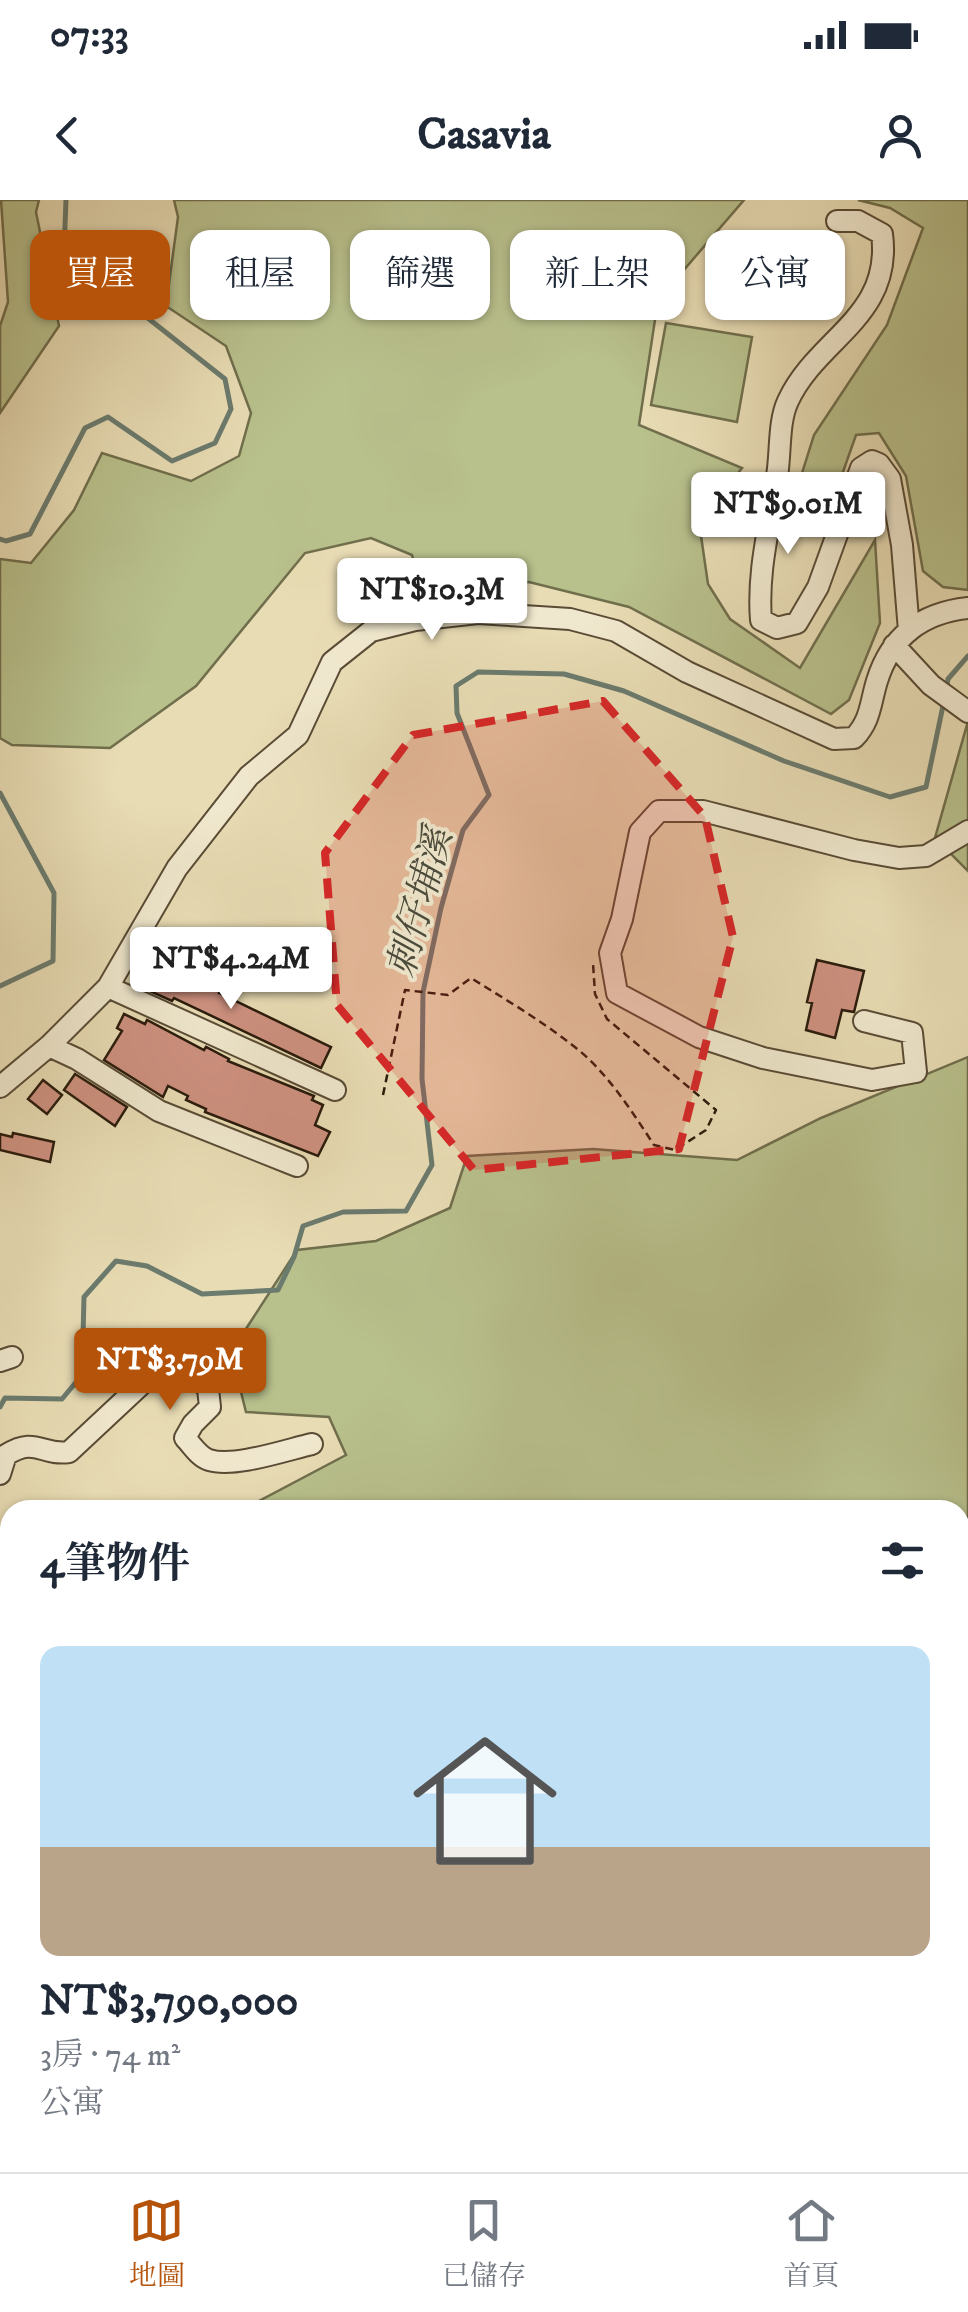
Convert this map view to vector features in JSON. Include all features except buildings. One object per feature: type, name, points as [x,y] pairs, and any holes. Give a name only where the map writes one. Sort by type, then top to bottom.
[{"type":"street","points":[[837,220],[858,220],[882,234],[882,277],[848,330],[797,383],[785,406],[778,474],[758,585],[761,620],[778,628],[797,623],[818,587],[861,468],[872,461],[879,464],[890,479],[902,544],[902,638],[932,685],[968,712]]},
{"type":"street","points":[[0,1087],[49,1046],[108,987],[177,868],[249,776],[298,735],[332,662],[372,631],[415,620],[478,613],[570,619],[616,631],[687,672],[834,739],[854,738],[867,724],[878,679],[902,638],[922,619],[968,608]]},
{"type":"street","points":[[864,1020],[912,1033],[916,1072],[872,1080],[764,1058],[699,1037],[617,993],[610,953],[622,920],[640,832],[659,811],[702,811],[899,858],[926,856],[968,832]]},
{"type":"street","points":[[108,987],[334,1090]]},
{"type":"street","points":[[49,1046],[78,1059],[159,1111],[297,1166]]},
{"type":"street","points":[[0,1474],[6,1455],[20,1446],[41,1447],[56,1454],[69,1452],[145,1381],[180,1375],[195,1375],[208,1389],[210,1407],[185,1438],[200,1455],[210,1460],[234,1460],[312,1444]]},
{"type":"path","points":[[383,1095],[405,990],[448,995],[471,978],[584,1054],[654,1145],[676,1150],[706,1130],[716,1110],[607,1018],[595,994],[592,963],[600,951],[610,953]]},
{"type":"highlighted area","points":[[603,701],[705,817],[733,937],[679,1149],[474,1170],[337,1005],[325,853],[413,735]]},
{"type":"green space","points":[[1,200],[39,200],[36,212],[40,230],[30,230],[30,320],[58,320],[59,326],[0,413],[0,326],[8,302]]},
{"type":"green space","points":[[174,200],[744,200],[718,230],[705,230],[705,245],[685,269],[685,230],[510,230],[510,320],[655,320],[639,425],[742,468],[699,522],[708,584],[730,619],[800,668],[875,540],[880,623],[849,700],[831,714],[629,607],[529,582],[422,594],[412,555],[371,538],[305,553],[196,686],[110,748],[12,745],[0,738],[0,559],[31,563],[74,510],[102,453],[191,481],[239,456],[251,413],[226,346],[170,309],[178,217]]},
{"type":"green space","points":[[858,200],[968,200],[968,590],[943,587],[923,571],[906,476],[879,433],[856,435],[825,523],[802,524],[793,502],[814,435],[887,325],[923,228],[890,208]]},
{"type":"green space","points":[[666,323],[752,337],[737,422],[651,405]]},
{"type":"green space","points":[[968,721],[968,871],[935,838]]},
{"type":"green space","points":[[968,1057],[968,1500],[261,1500],[346,1455],[329,1417],[246,1412],[231,1352],[297,1250],[376,1241],[450,1208],[467,1156],[593,1149],[737,1160],[821,1118]]},
{"type":"waterway","points":[[0,539],[30,534],[85,428],[108,417],[172,461],[215,443],[231,409],[225,379],[64,252],[66,200]]},
{"type":"waterway","name":"刺仔埔溪","points":[[946,690],[948,679],[968,656]]},
{"type":"waterway","name":"刺仔埔溪","points":[[0,1407],[5,1398],[62,1399],[82,1375],[84,1297],[116,1261],[147,1266],[202,1294],[278,1290],[303,1226],[343,1212],[406,1211],[432,1165],[422,1079],[423,992],[463,830],[489,795],[457,713],[456,686],[478,672],[564,674],[624,691],[784,761],[890,797],[926,787],[944,701]]},
{"type":"waterway","points":[[0,793],[54,893],[53,961],[0,986]]}]
